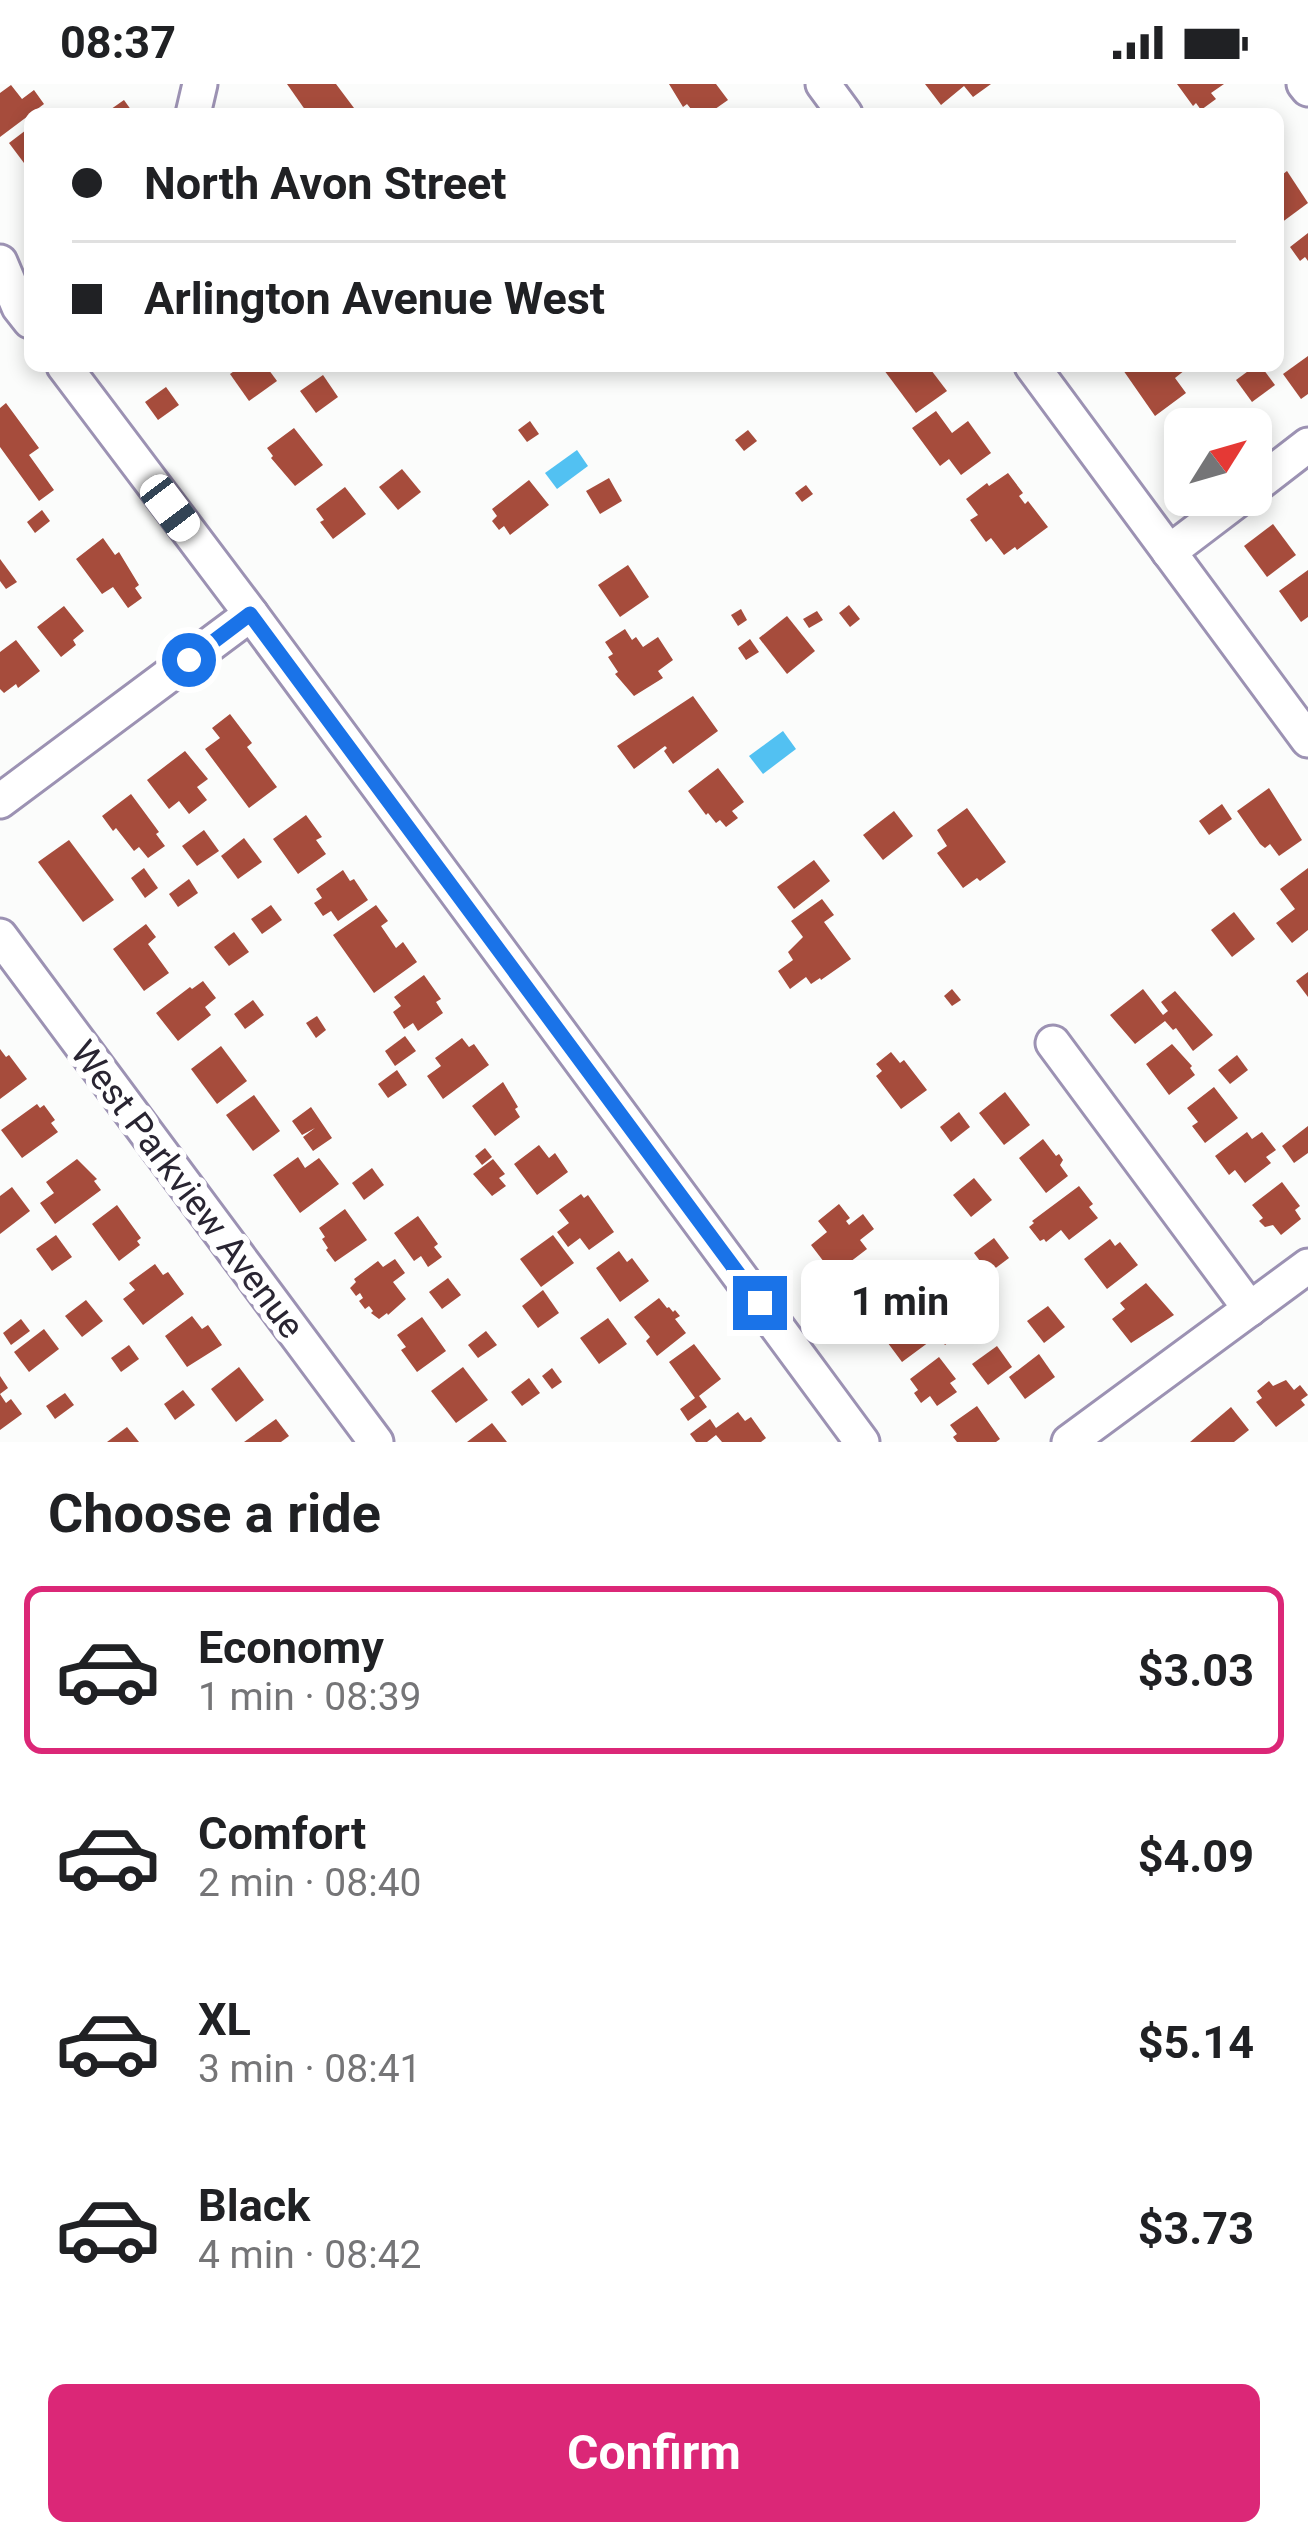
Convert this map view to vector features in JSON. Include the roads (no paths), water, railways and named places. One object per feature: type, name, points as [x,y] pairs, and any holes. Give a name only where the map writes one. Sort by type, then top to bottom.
[{"type":"street","points":[[0,262],[20,312]]},
{"type":"street","points":[[68,372],[862,1442]]},
{"type":"street","points":[[1036,372],[1308,740]]},
{"type":"street","points":[[1272,473],[1308,445]]},
{"type":"street","points":[[1169,552],[1216,516]]},
{"type":"street","points":[[0,801],[250,614]]},
{"type":"street","name":"West Parkview Avenue","points":[[0,936],[376,1442]]},
{"type":"street","points":[[1053,1043],[1250,1309]]},
{"type":"street","points":[[1069,1442],[1308,1266]]},
{"type":"water","points":[[577,450],[588,466],[557,489],[545,473]]},
{"type":"water","points":[[783,731],[796,749],[763,774],[749,756]]}]
